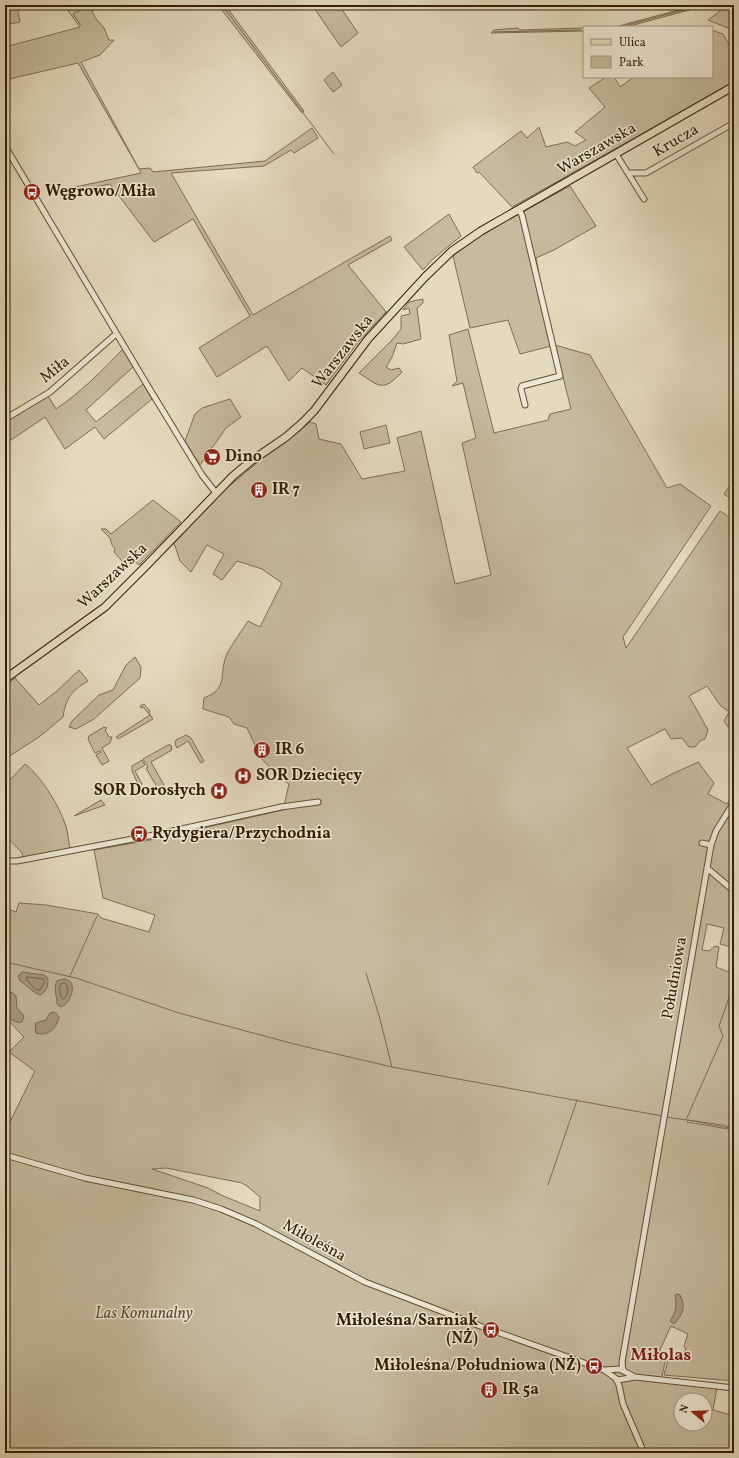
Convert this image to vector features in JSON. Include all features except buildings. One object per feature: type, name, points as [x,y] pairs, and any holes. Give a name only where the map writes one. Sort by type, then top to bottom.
[{"type":"main road","name":"Warszawska","points":[[5,679],[105,607],[242,468],[286,437],[308,417],[368,339],[440,262],[465,242],[518,210],[734,86]]},
{"type":"street","name":"Krucza","points":[[629,173],[646,173],[734,123]]},
{"type":"street","points":[[5,146],[116,334],[202,475],[216,493]]},
{"type":"street","points":[[616,154],[644,199]]},
{"type":"street","points":[[518,210],[522,215],[560,376],[522,386],[521,389],[525,405]]},
{"type":"street","name":"Miła","points":[[5,419],[50,392],[116,334]]},
{"type":"street","points":[[5,861],[23,860],[164,833],[281,807],[318,802]]},
{"type":"street","name":"Południowa","points":[[620,1371],[711,845],[716,831],[734,802]]},
{"type":"street","points":[[702,843],[711,845]]},
{"type":"street","points":[[707,868],[734,891]]},
{"type":"street","name":"Miłoleśna","points":[[5,1155],[85,1178],[193,1200],[221,1210],[256,1224],[365,1282],[480,1326],[604,1370]]},
{"type":"street","points":[[604,1370],[620,1371],[635,1377]]},
{"type":"street","points":[[604,1370],[615,1378],[622,1379],[635,1377],[734,1388]]},
{"type":"street","points":[[620,1371],[614,1373],[615,1378],[620,1389],[623,1404],[644,1453]]},
{"type":"street","points":[[620,1371],[625,1376],[622,1379],[620,1389]]},
{"type":"green space","points":[[5,5],[20,5],[17,6],[20,22],[5,25]]},
{"type":"green space","points":[[64,5],[95,5],[92,11],[96,19],[104,28],[109,40],[114,40],[100,55],[81,62],[139,169],[78,63],[5,80],[5,47],[80,27]]},
{"type":"green space","points":[[218,5],[225,5],[304,111],[302,113]]},
{"type":"green space","points":[[312,5],[344,5],[341,8],[358,33],[341,47]]},
{"type":"green space","points":[[697,5],[708,5],[630,26],[619,26]]},
{"type":"green space","points":[[728,5],[734,5],[734,38],[728,28],[708,20]]},
{"type":"green space","points":[[518,28],[519,30],[583,28],[583,31],[491,33],[494,30]]},
{"type":"green space","points":[[713,30],[723,34],[734,53],[734,82],[512,207],[479,172],[477,173],[473,167],[521,131],[527,138],[539,127],[546,147],[567,142],[575,146],[586,140],[575,132],[605,107],[589,88],[604,78],[615,78],[620,87],[633,78],[713,78]]},
{"type":"green space","points":[[333,72],[342,85],[333,92],[324,80]]},
{"type":"green space","points":[[312,128],[318,138],[294,153],[291,150],[264,166],[171,173],[253,315],[390,236],[392,240],[348,265],[386,312],[358,342],[326,385],[302,368],[289,381],[267,346],[217,377],[199,348],[250,316],[193,219],[154,242],[110,184],[70,192],[66,189],[141,173],[139,169],[150,168],[153,172],[265,161]]},
{"type":"green space","points":[[570,186],[596,226],[554,250],[536,258],[547,316],[555,345],[520,354],[508,320],[470,328],[453,256],[480,235]]},
{"type":"green space","points":[[449,214],[461,236],[432,260],[423,270],[404,247]]},
{"type":"green space","points":[[423,299],[423,303],[417,308],[421,339],[403,344],[397,343],[392,357],[386,367],[391,370],[399,368],[402,372],[386,385],[372,382],[359,373],[401,329],[401,316],[410,314],[409,308],[403,310],[409,302]]},
{"type":"green space","name":"Las Komunalny","points":[[468,329],[494,433],[548,420],[550,414],[571,409],[555,345],[590,355],[667,488],[680,484],[711,506],[623,637],[626,648],[720,511],[734,520],[734,736],[724,721],[729,712],[720,705],[707,686],[689,696],[708,730],[705,739],[700,741],[695,747],[689,747],[682,738],[671,739],[665,729],[627,748],[651,785],[698,762],[714,783],[708,794],[727,804],[734,793],[734,948],[720,944],[724,928],[707,924],[702,950],[709,951],[715,946],[719,947],[716,967],[734,974],[734,1128],[688,1120],[687,1122],[734,1130],[734,1381],[664,1375],[668,1360],[680,1358],[686,1349],[684,1346],[688,1334],[671,1326],[659,1352],[665,1362],[661,1381],[717,1388],[713,1410],[734,1416],[734,1453],[5,1453],[5,1132],[35,1071],[9,1052],[24,1037],[5,1017],[5,908],[16,912],[19,903],[46,905],[98,914],[101,918],[149,932],[155,915],[103,898],[94,850],[150,840],[283,810],[289,784],[278,776],[261,758],[247,728],[234,724],[229,717],[203,709],[204,698],[217,690],[220,685],[224,661],[232,645],[248,621],[260,627],[282,583],[262,569],[237,561],[222,580],[213,574],[224,554],[207,545],[191,572],[180,561],[174,543],[222,492],[264,457],[310,422],[316,424],[319,439],[341,444],[362,479],[405,471],[397,438],[421,431],[455,584],[491,575],[462,443],[476,438],[463,383],[452,386],[457,381],[449,335]],"holes":[[[166,1168],[242,1183],[260,1197],[260,1211],[208,1188],[152,1169]],[[294,1226],[330,1244],[330,1245],[325,1246],[290,1227]]]},
{"type":"green space","points":[[123,349],[133,367],[86,410],[96,422],[143,384],[152,399],[104,439],[95,427],[65,449],[45,417],[5,444],[5,413],[8,418],[48,396],[56,409],[91,381]]},
{"type":"green space","points":[[230,399],[241,417],[226,428],[200,465],[185,441],[195,414],[202,408]]},
{"type":"green space","points":[[386,425],[390,443],[364,449],[360,432]]},
{"type":"green space","points":[[734,480],[734,501],[724,494]]},
{"type":"green space","points":[[153,500],[181,522],[139,565],[134,561],[126,569],[122,561],[114,552],[115,549],[110,538],[101,529],[106,529],[111,534]]},
{"type":"green space","points":[[135,657],[141,667],[140,678],[94,719],[76,729],[69,727],[72,721],[99,695],[113,690],[126,665]]},
{"type":"green space","points":[[79,670],[88,681],[77,688],[70,696],[63,717],[39,737],[5,759],[5,686],[15,678],[39,705],[57,691]]},
{"type":"green space","points":[[144,704],[150,711],[149,713],[153,719],[118,739],[116,737],[150,715],[143,707],[141,708],[140,706]]},
{"type":"green space","points":[[104,727],[107,728],[105,730],[109,737],[112,737],[110,743],[102,748],[109,761],[102,765],[96,755],[101,752],[95,753],[88,739],[89,736]]},
{"type":"green space","points":[[186,735],[191,738],[204,761],[201,763],[188,741],[177,748],[175,744],[176,740]]},
{"type":"green space","points":[[168,745],[171,745],[172,750],[151,762],[164,785],[158,789],[146,768],[148,767],[143,759]]},
{"type":"green space","points":[[142,760],[145,765],[135,771],[142,784],[139,786],[132,771],[132,766]]},
{"type":"green space","points":[[25,764],[44,785],[61,813],[67,830],[70,849],[23,858],[22,853],[5,835],[5,782],[8,782]]},
{"type":"green space","points":[[101,800],[105,805],[74,816]]},
{"type":"water","points":[[22,972],[44,975],[47,977],[48,985],[44,992],[40,995],[37,994],[20,981],[18,976]]},
{"type":"water","points":[[63,979],[68,980],[71,983],[72,992],[68,1001],[61,1007],[57,1004],[55,986],[57,981]]},
{"type":"water","points":[[5,993],[13,993],[16,996],[17,1008],[24,1016],[22,1022],[13,1021],[9,1018],[5,1011]]},
{"type":"water","points":[[53,1012],[59,1017],[54,1028],[48,1033],[36,1033],[36,1023],[46,1020],[50,1013]]},
{"type":"water","points":[[675,1295],[680,1295],[682,1299],[683,1310],[678,1320],[675,1323],[672,1323],[670,1321],[675,1312]]},
{"type":"waterway","points":[[81,25],[73,14],[90,5]]},
{"type":"waterway","points":[[222,5],[334,154]]},
{"type":"waterway","points":[[624,26],[702,5]]},
{"type":"waterway","points":[[494,32],[580,30]]},
{"type":"waterway","points":[[70,976],[97,916]]},
{"type":"waterway","points":[[5,962],[76,978],[179,1013],[294,1044],[392,1067],[662,1116]]},
{"type":"waterway","points":[[366,973],[380,1019],[392,1067]]},
{"type":"waterway","points":[[667,1117],[686,1120],[723,1036],[719,1026],[734,987]]},
{"type":"waterway","points":[[548,1185],[577,1100]]},
{"type":"waterway","points":[[687,1120],[729,1128]]},
{"type":"place","name":"Węgrowo/Miła","points":[[32,192]]},
{"type":"place","name":"Dino","points":[[212,457]]},
{"type":"place","name":"IR 7","points":[[259,490]]},
{"type":"place","name":"IR 6","points":[[262,750]]},
{"type":"place","name":"SOR Dziecięcy","points":[[243,776]]},
{"type":"place","name":"SOR Dorosłych","points":[[219,791]]},
{"type":"place","name":"Rydygiera/Przychodnia","points":[[139,834]]},
{"type":"place","name":"Miłoleśna/Sarniak (NŻ)","points":[[491,1330]]},
{"type":"place","name":"Miłoleśna/Południowa (NŻ)","points":[[594,1366]]},
{"type":"place","name":"IR 5a","points":[[489,1390]]},
{"type":"district","name":"Miłolas","points":[[661,1355]]}]
